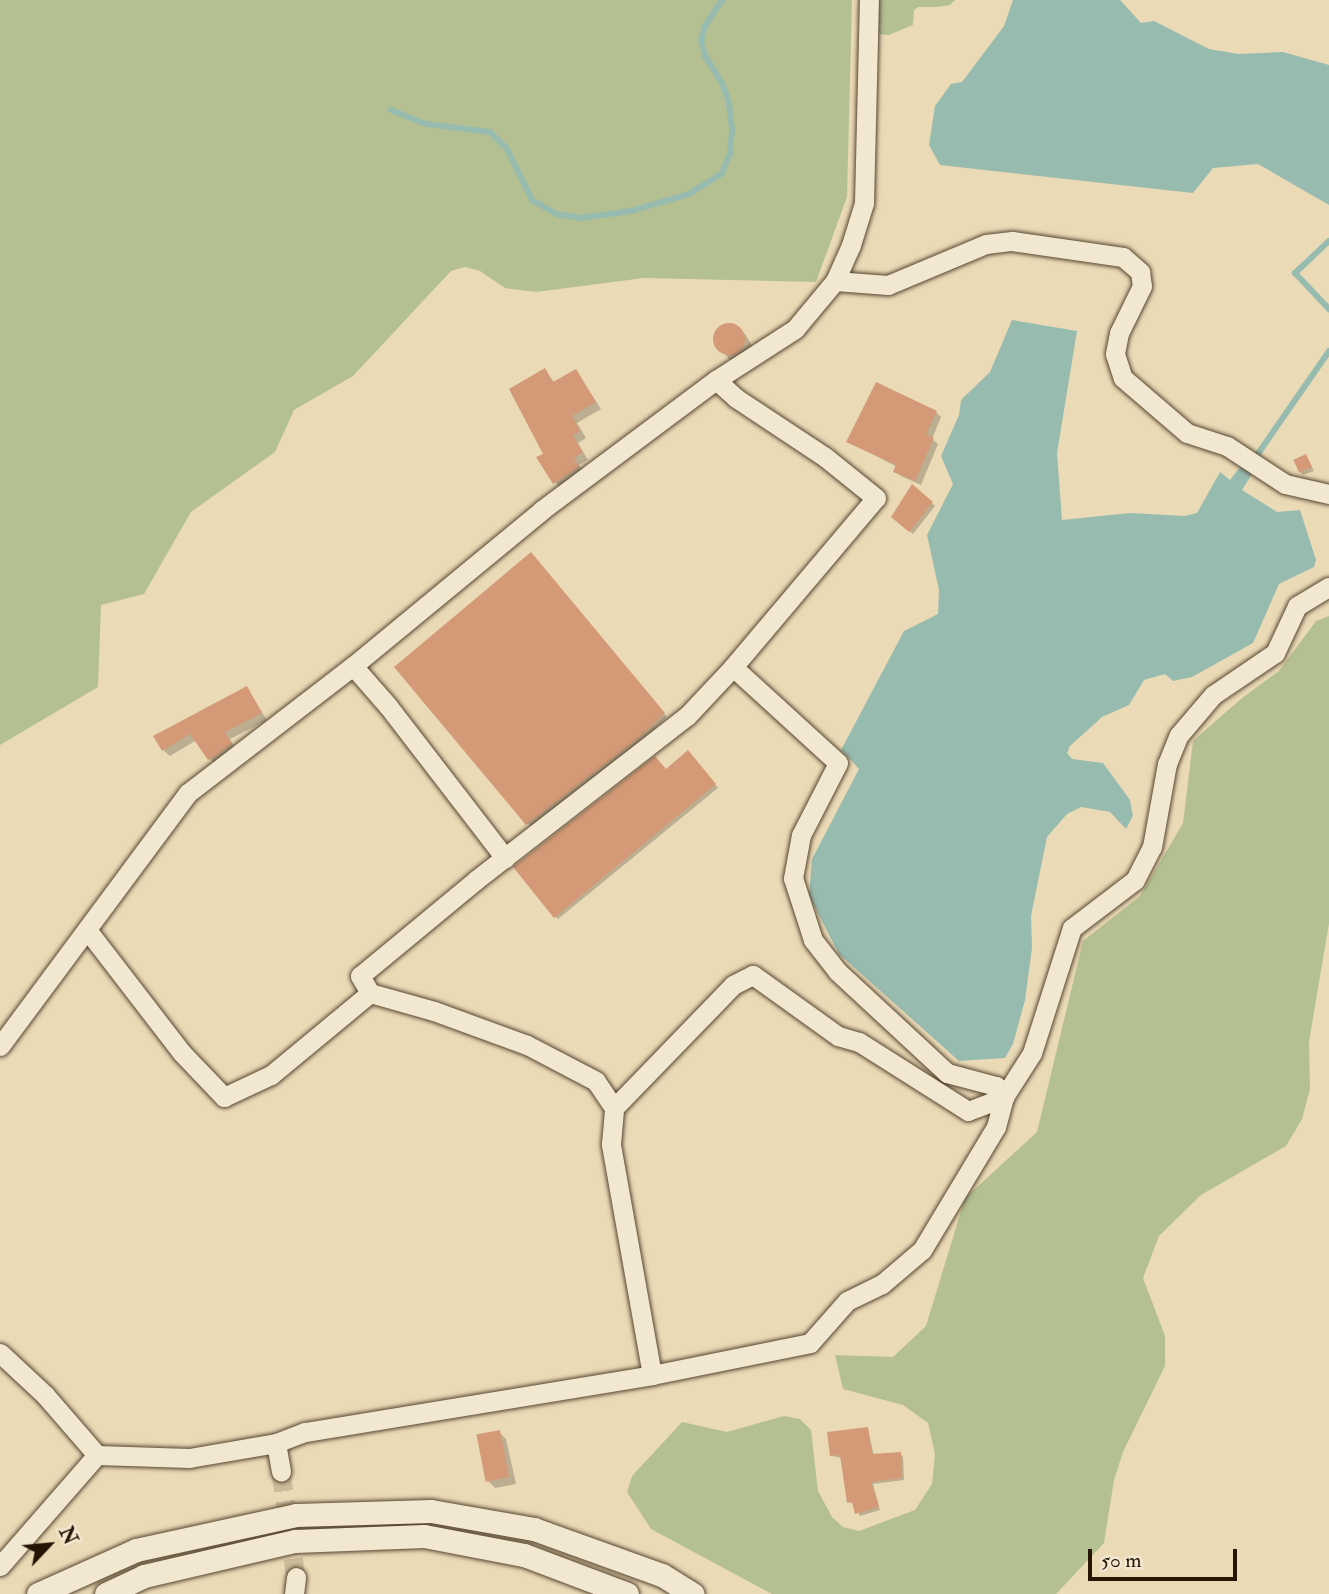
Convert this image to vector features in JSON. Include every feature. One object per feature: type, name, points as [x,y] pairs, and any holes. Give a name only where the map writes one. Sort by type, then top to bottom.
[{"type":"street","points":[[0,1046],[188,793],[353,666],[542,510],[716,380],[795,329],[835,281],[851,245],[864,203],[869,0]]},
{"type":"street","points":[[835,281],[888,285],[986,244],[1012,242],[1123,257],[1140,272],[1142,286],[1119,333],[1115,354],[1123,379],[1187,433],[1227,446],[1285,484],[1329,494]]},
{"type":"street","points":[[652,1375],[611,1144],[614,1108],[596,1081],[527,1045],[434,1011],[370,993],[360,976],[505,858],[687,716],[733,667],[876,498],[825,457],[736,398],[716,380]]},
{"type":"street","points":[[0,1353],[45,1395],[97,1455],[189,1458],[276,1443],[306,1432],[652,1375],[810,1343],[847,1301],[882,1283],[922,1250],[996,1126],[1004,1097],[1032,1053],[1072,928],[1135,880],[1152,846],[1167,764],[1179,734],[1213,695],[1275,653],[1297,606],[1329,587]]},
{"type":"street","points":[[353,666],[388,706],[505,858]]},
{"type":"street","points":[[733,667],[838,764],[801,835],[793,878],[813,940],[837,971],[947,1073],[996,1086],[1004,1097]]},
{"type":"street","points":[[88,931],[182,1053],[224,1097],[271,1075],[370,993]]},
{"type":"street","points":[[614,1108],[733,985],[752,975],[838,1036],[859,1042],[968,1111],[1004,1097]]},
{"type":"street","points":[[276,1443],[281,1472]]},
{"type":"street","points":[[1,1564],[97,1455]]},
{"type":"street","points":[[38,1594],[136,1550],[296,1514],[431,1511],[534,1529],[662,1575],[692,1594]]},
{"type":"street","points":[[106,1594],[144,1576],[295,1541],[424,1536],[524,1555],[627,1594]]},
{"type":"green space","points":[[0,0],[852,0],[847,197],[816,282],[644,278],[536,292],[505,288],[480,271],[465,267],[451,271],[353,376],[294,410],[275,452],[191,512],[144,594],[101,605],[98,687],[0,745]]},
{"type":"green space","points":[[879,0],[955,0],[950,5],[918,7],[914,10],[913,25],[889,35],[878,34]]},
{"type":"green space","points":[[1329,616],[1329,923],[1309,1042],[1310,1089],[1302,1119],[1286,1146],[1201,1195],[1159,1236],[1143,1278],[1165,1336],[1165,1366],[1123,1452],[1114,1480],[1104,1543],[1056,1594],[772,1594],[651,1529],[627,1492],[632,1476],[682,1422],[727,1432],[784,1416],[800,1419],[811,1430],[818,1491],[832,1517],[843,1527],[859,1531],[915,1510],[932,1484],[935,1454],[928,1423],[903,1405],[843,1389],[835,1355],[893,1357],[926,1326],[965,1198],[1037,1132],[1083,941],[1140,896],[1183,823],[1193,741],[1242,698],[1279,671],[1316,621]]},
{"type":"water","points":[[1013,0],[1120,0],[1141,23],[1154,21],[1209,49],[1239,54],[1283,52],[1329,65],[1329,205],[1258,164],[1213,168],[1193,193],[940,165],[929,145],[935,106],[951,84],[962,82],[1004,26]]},
{"type":"water","points":[[1012,320],[1077,331],[1057,453],[1062,520],[1130,513],[1185,516],[1197,513],[1220,472],[1230,480],[1240,467],[1252,474],[1242,490],[1277,512],[1300,510],[1316,560],[1314,567],[1279,584],[1253,643],[1192,677],[1173,681],[1165,674],[1144,680],[1129,705],[1102,717],[1070,746],[1067,753],[1072,759],[1103,763],[1130,800],[1133,816],[1126,829],[1110,812],[1081,807],[1067,814],[1047,837],[1031,916],[1032,948],[1025,1000],[1013,1044],[1005,1058],[959,1061],[839,954],[809,896],[812,859],[859,769],[841,750],[904,631],[938,614],[939,590],[927,535],[953,484],[941,456],[959,415],[961,400],[990,372]]},
{"type":"building","points":[[729,323],[741,327],[745,339],[741,351],[729,355],[717,351],[713,339],[717,327]]},
{"type":"building","points":[[545,368],[553,382],[576,369],[596,402],[572,416],[580,431],[573,436],[583,452],[574,458],[579,467],[553,484],[536,457],[543,454],[509,389]]},
{"type":"building","points":[[876,382],[937,411],[926,434],[934,438],[915,481],[893,472],[896,465],[846,442]]},
{"type":"building","points":[[1306,454],[1312,467],[1299,473],[1293,460]]},
{"type":"building","points":[[912,484],[933,502],[909,532],[891,517]]},
{"type":"building","points":[[531,552],[665,713],[640,737],[526,825],[394,667]]},
{"type":"building","points":[[247,686],[262,713],[225,732],[232,744],[208,760],[190,734],[162,751],[153,736]]},
{"type":"building","points":[[688,750],[716,784],[554,918],[513,867],[655,756],[666,769]]},
{"type":"building","points":[[868,1427],[872,1454],[901,1452],[902,1478],[871,1482],[879,1507],[855,1514],[852,1502],[847,1503],[840,1455],[830,1456],[827,1432]]},
{"type":"building","points":[[500,1430],[509,1477],[486,1482],[476,1435]]},
{"type":"waterway","points":[[391,110],[426,124],[490,132],[507,149],[532,200],[556,214],[580,218],[631,211],[689,194],[722,173],[730,153],[732,129],[729,103],[722,83],[705,56],[701,40],[706,24],[722,0]]},
{"type":"waterway","points":[[1329,241],[1295,273],[1329,309]]},
{"type":"waterway","points":[[1246,471],[1329,351]]},
{"type":"tunnel","points":[[281,1472],[296,1577]]}]
